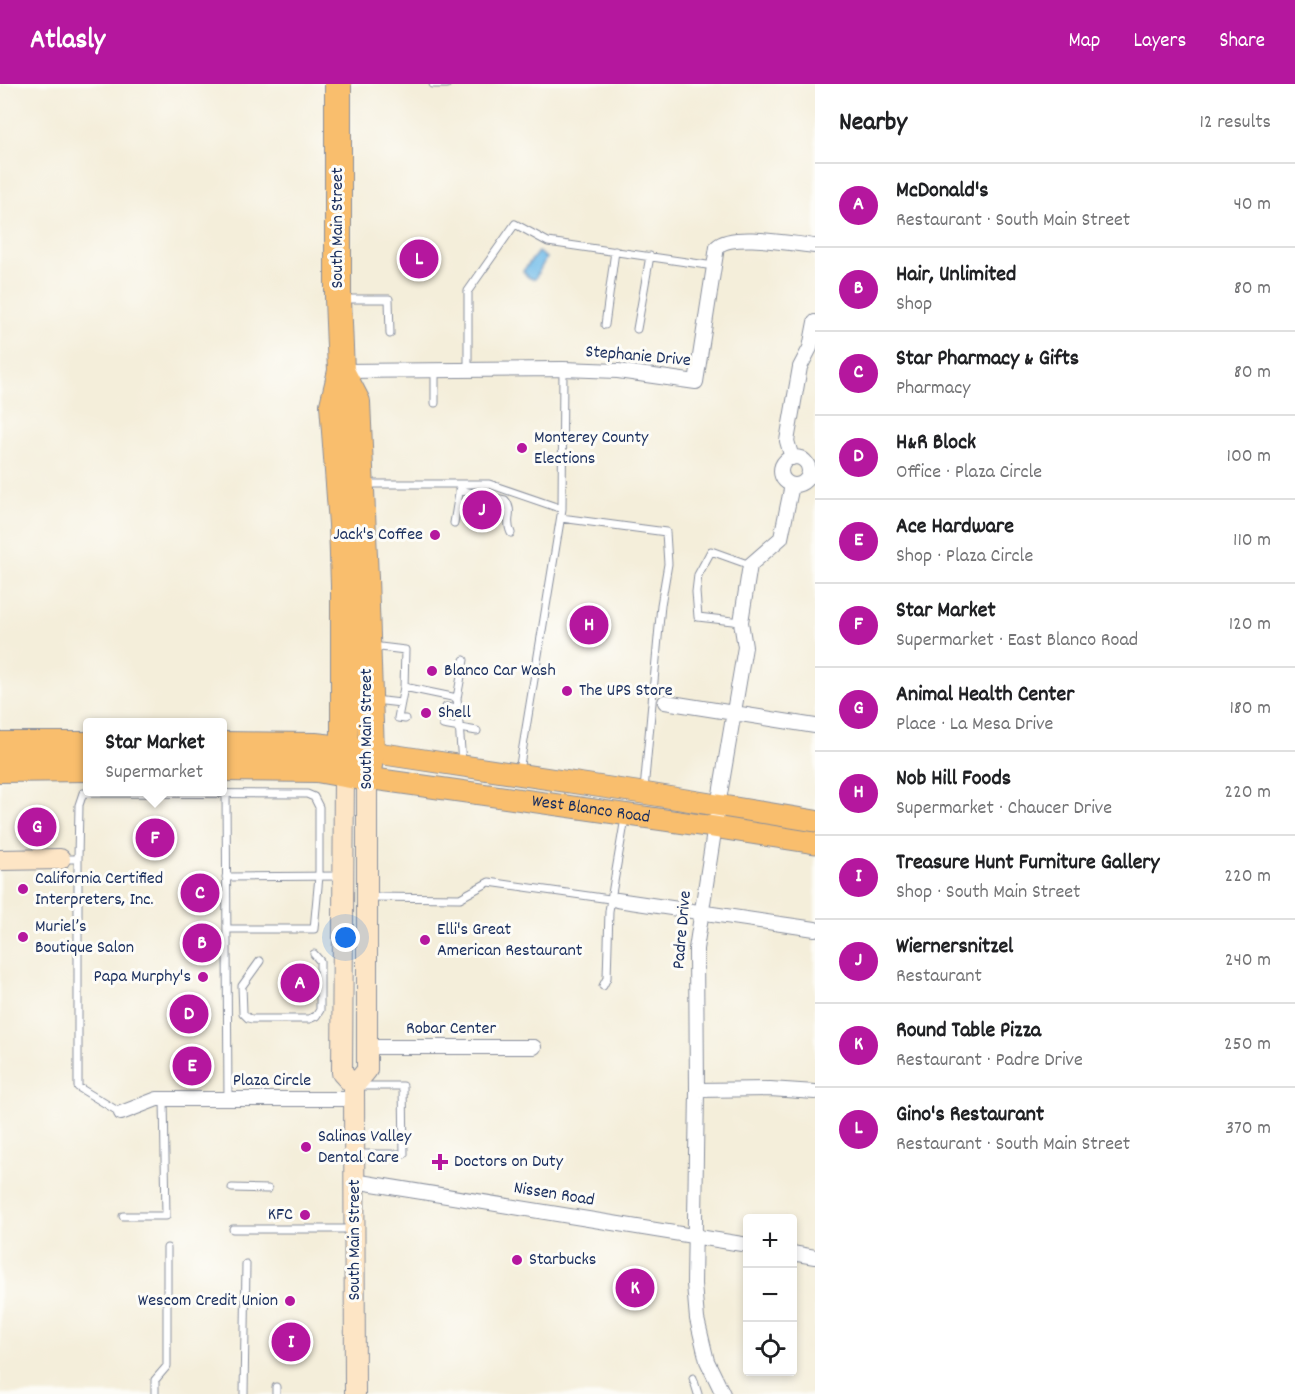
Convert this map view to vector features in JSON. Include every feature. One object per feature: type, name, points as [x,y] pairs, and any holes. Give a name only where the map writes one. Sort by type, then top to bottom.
[{"type":"highway","name":"South Main Street","points":[[338,84],[338,299],[341,371],[333,405],[342,524],[352,767]]},
{"type":"highway","name":"South Main Street","points":[[341,371],[357,402],[370,752]]},
{"type":"highway","points":[[0,746],[83,745]]},
{"type":"highway","points":[[227,745],[315,746],[352,767]]},
{"type":"highway","points":[[227,768],[352,767],[370,752]]},
{"type":"highway","points":[[0,769],[83,768]]},
{"type":"main road","name":"West Blanco Road","points":[[370,752],[815,821]]},
{"type":"main road","name":"West Blanco Road","points":[[352,767],[626,815],[815,843]]},
{"type":"main road","name":"South Main Street","points":[[352,767],[345,876],[342,1073],[354,1093]]},
{"type":"main road","name":"South Main Street","points":[[352,767],[368,897],[367,1070],[354,1093],[355,1394]]},
{"type":"main road","points":[[0,860],[69,859]]},
{"type":"street","name":"Stephanie Drive","points":[[341,371],[563,369],[618,371],[696,382],[717,248],[721,244],[737,240],[815,246]]},
{"type":"street","points":[[792,458],[787,441],[800,367],[810,348],[815,322]]},
{"type":"street","points":[[792,458],[801,459],[808,473],[805,481],[792,485],[784,480],[781,471],[784,463],[792,458]]},
{"type":"street","points":[[750,565],[781,538],[792,485]]},
{"type":"street","name":"Padre Drive","points":[[723,1394],[707,1361],[697,1319],[694,1284],[697,1090],[696,949],[745,647],[741,622],[750,565]]},
{"type":"street","points":[[665,702],[815,726]]},
{"type":"street","points":[[614,900],[815,929]]},
{"type":"street","name":"Robar Center","points":[[368,1047],[534,1047]]},
{"type":"street","points":[[697,1090],[771,1089],[815,1092]]},
{"type":"street","name":"Plaza Circle","points":[[121,1113],[157,1099],[228,1099],[354,1093]]},
{"type":"street","name":"Nissen Road","points":[[354,1181],[743,1244]]},
{"type":"street","points":[[797,1254],[815,1257]]},
{"type":"lane","points":[[433,84],[447,84]]},
{"type":"lane","points":[[468,370],[468,291],[515,224],[548,242],[714,266]]},
{"type":"lane","points":[[605,325],[615,251]]},
{"type":"lane","points":[[637,329],[650,256]]},
{"type":"lane","points":[[338,299],[389,299],[390,334]]},
{"type":"lane","points":[[519,774],[562,509],[563,369]]},
{"type":"lane","points":[[435,370],[435,403]]},
{"type":"lane","points":[[361,483],[460,487],[489,484],[562,509]]},
{"type":"lane","points":[[454,523],[460,487]]},
{"type":"lane","points":[[460,487],[505,500],[510,508],[508,527],[511,532]]},
{"type":"lane","points":[[561,518],[666,531],[668,564],[661,605],[643,793]]},
{"type":"lane","points":[[741,622],[698,617],[696,592],[698,575],[711,551],[750,565]]},
{"type":"lane","points":[[367,645],[405,650],[404,700],[398,718],[405,719]]},
{"type":"lane","points":[[462,765],[457,698],[464,660]]},
{"type":"lane","points":[[404,687],[457,698]]},
{"type":"lane","points":[[369,699],[404,700]]},
{"type":"lane","points":[[446,706],[458,709]]},
{"type":"lane","points":[[443,726],[477,731]]},
{"type":"lane","points":[[83,793],[69,859],[78,1087],[121,1113]]},
{"type":"lane","points":[[227,794],[307,794],[314,797],[319,807],[318,876],[314,929],[227,929]]},
{"type":"lane","points":[[226,796],[228,1099]]},
{"type":"lane","points":[[603,986],[608,978],[609,911],[614,900],[626,815]]},
{"type":"lane","points":[[226,877],[345,876]]},
{"type":"lane","points":[[368,897],[460,898],[489,882],[614,900]]},
{"type":"lane","points":[[260,961],[242,986],[242,1010],[245,1016],[252,1019],[309,1019],[316,1016],[320,1010],[320,961],[314,954]]},
{"type":"lane","points":[[354,1093],[404,1086],[404,1154],[354,1154]]},
{"type":"lane","points":[[123,1216],[166,1216],[164,1099]]},
{"type":"lane","points":[[232,1188],[268,1189]]},
{"type":"lane","points":[[233,1229],[355,1229]]},
{"type":"lane","points":[[155,1394],[155,1380],[167,1366],[167,1248]]},
{"type":"lane","points":[[244,1394],[246,1264]]},
{"type":"lane","points":[[693,1378],[698,1394]]},
{"type":"water","points":[[538,252],[546,258],[535,279],[527,276],[523,271]]},
{"type":"place","name":"Gino's Restaurant","points":[[419,259]]},
{"type":"place","name":"Monterey County Elections","points":[[522,448]]},
{"type":"place","name":"Wiernersnitzel","points":[[482,510]]},
{"type":"place","name":"Jack's Coffee","points":[[435,535]]},
{"type":"place","name":"Nob Hill Foods","points":[[589,625]]},
{"type":"place","name":"Blanco Car Wash","points":[[432,671]]},
{"type":"place","name":"The UPS Store","points":[[567,691]]},
{"type":"place","name":"Shell","points":[[426,713]]},
{"type":"place","name":"Animal Health Center","points":[[37,827]]},
{"type":"place","name":"Star Market","points":[[155,838]]},
{"type":"place","name":"California Certified Interpreters, Inc.","points":[[23,889]]},
{"type":"place","name":"Star Pharmacy & Gifts","points":[[200,893]]},
{"type":"place","name":"Muriel’s Boutique Salon","points":[[23,937]]},
{"type":"place","name":"Elli's Great American Restaurant","points":[[425,940]]},
{"type":"place","name":"Hair, Unlimited","points":[[202,943]]},
{"type":"place","name":"Papa Murphy's","points":[[203,977]]},
{"type":"place","name":"McDonald's","points":[[300,983]]},
{"type":"place","name":"H&R Block","points":[[189,1014]]},
{"type":"place","name":"Ace Hardware","points":[[192,1066]]},
{"type":"place","name":"Salinas Valley Dental Care","points":[[306,1147]]},
{"type":"place","name":"Doctors on Duty","points":[[440,1162]]},
{"type":"place","name":"KFC","points":[[305,1215]]},
{"type":"place","name":"Starbucks","points":[[517,1260]]},
{"type":"place","name":"Round Table Pizza","points":[[635,1288]]},
{"type":"place","name":"Wescom Credit Union","points":[[290,1301]]},
{"type":"place","name":"Treasure Hunt Furniture Gallery","points":[[291,1342]]}]
